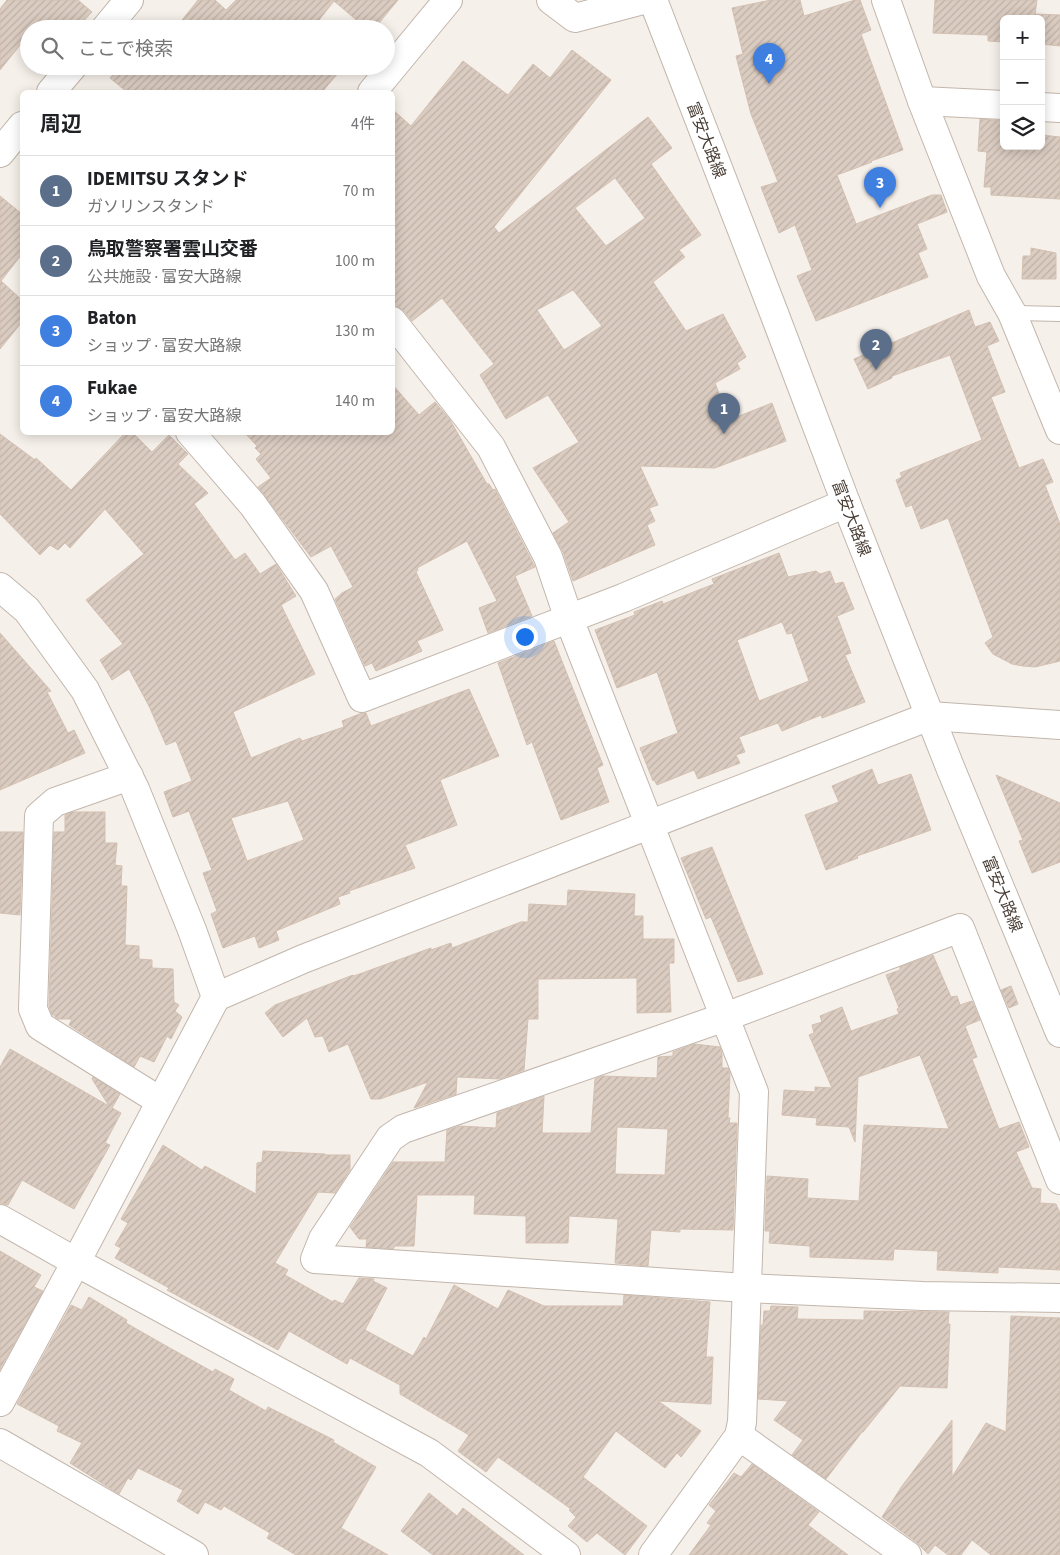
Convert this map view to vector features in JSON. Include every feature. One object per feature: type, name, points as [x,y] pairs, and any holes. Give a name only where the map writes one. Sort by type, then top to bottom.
[{"type":"street","points":[[112,20],[129,0]]},
{"type":"street","points":[[395,64],[448,0]]},
{"type":"street","points":[[551,0],[575,18],[643,0]]},
{"type":"street","name":"富安大路線","points":[[653,0],[846,503],[930,716],[1060,1033]]},
{"type":"street","points":[[886,0],[922,101],[991,276],[1012,312],[1060,430]]},
{"type":"street","points":[[53,90],[65,75]]},
{"type":"street","points":[[374,90],[386,75]]},
{"type":"street","points":[[922,101],[1000,105]]},
{"type":"street","points":[[1045,107],[1060,108]]},
{"type":"street","points":[[0,153],[20,128]]},
{"type":"street","points":[[395,325],[491,447],[548,557],[569,618],[754,1092],[742,1422],[739,1436],[653,1555]]},
{"type":"street","points":[[193,435],[253,506],[314,590],[362,698],[622,598],[846,503]]},
{"type":"street","points":[[0,587],[27,610],[85,690],[129,776],[192,930],[216,996]]},
{"type":"street","points":[[0,1402],[216,996],[312,955],[930,716],[1060,725]]},
{"type":"street","points":[[129,776],[55,802],[39,816],[33,1009],[40,1026],[160,1101]]},
{"type":"street","points":[[1060,1180],[960,928],[725,1017],[403,1129],[390,1138],[323,1239],[314,1259],[746,1288],[923,1296],[1060,1298]]},
{"type":"street","points":[[0,1219],[76,1262],[429,1452],[566,1555]]},
{"type":"street","points":[[739,1436],[907,1555]]},
{"type":"street","points":[[0,1443],[194,1555]]},
{"type":"lane","points":[[1012,312],[1060,314]]},
{"type":"building","points":[[7,0],[78,0],[92,12],[84,20],[20,20],[20,45],[0,70],[0,9]]},
{"type":"building","points":[[198,0],[215,0],[226,10],[236,0],[398,0],[381,20],[356,20],[334,1],[319,20],[182,20]]},
{"type":"building","points":[[771,0],[800,0],[804,16],[860,0],[871,30],[861,34],[903,150],[837,175],[856,224],[932,195],[941,195],[947,212],[917,224],[927,249],[918,253],[928,277],[816,321],[797,276],[812,270],[795,225],[779,233],[761,187],[778,182],[751,114],[736,56],[743,54],[732,8]]},
{"type":"building","points":[[935,0],[1037,0],[1035,14],[1060,15],[1060,46],[1045,44],[1045,15],[1000,15],[1000,42],[988,41],[988,35],[933,33]]},
{"type":"building","points":[[572,50],[611,80],[494,227],[499,233],[648,117],[672,148],[651,164],[701,235],[679,250],[685,257],[653,282],[686,331],[723,314],[746,357],[737,363],[740,369],[715,383],[729,420],[772,403],[786,441],[715,468],[640,466],[658,505],[649,508],[655,521],[647,525],[655,545],[573,581],[563,552],[553,533],[569,522],[533,468],[579,442],[548,395],[506,419],[480,375],[494,364],[442,298],[412,321],[404,311],[395,306],[395,112],[411,126],[463,61],[508,95],[533,64],[550,78]],"holes":[[[615,178],[645,218],[606,246],[575,208]],[[573,290],[602,326],[564,350],[537,310]]]},
{"type":"building","points":[[112,75],[336,75],[324,90],[125,90],[110,78]]},
{"type":"building","points":[[980,119],[1000,121],[1000,150],[1045,150],[1045,135],[1060,137],[1060,199],[991,195],[991,187],[984,187],[987,152],[978,151]]},
{"type":"building","points":[[0,196],[20,212],[20,257],[1,281],[20,298],[20,324],[0,349]]},
{"type":"building","points":[[1031,248],[1056,253],[1056,279],[1022,279],[1023,256],[1031,256]]},
{"type":"building","points":[[969,310],[975,327],[990,322],[999,341],[987,346],[1005,392],[991,397],[1019,468],[1043,459],[1053,482],[1045,485],[1060,524],[1060,661],[1035,667],[1012,664],[993,654],[985,643],[993,637],[948,518],[921,529],[912,505],[906,507],[896,480],[902,477],[900,473],[982,440],[950,355],[892,376],[892,378],[868,389],[854,359]]},
{"type":"building","points":[[395,387],[419,415],[435,402],[450,420],[487,484],[493,490],[495,489],[535,567],[515,576],[532,616],[488,633],[479,608],[497,601],[467,541],[417,568],[416,572],[443,630],[417,641],[422,651],[376,671],[372,663],[365,666],[335,599],[353,587],[331,546],[311,557],[258,487],[271,478],[256,459],[261,454],[255,448],[257,446],[247,435],[395,435]]},
{"type":"building","points":[[0,434],[35,460],[36,458],[71,490],[123,435],[135,435],[152,452],[169,435],[188,454],[178,464],[208,493],[194,504],[235,560],[245,553],[260,574],[276,564],[296,596],[281,605],[315,674],[233,712],[251,758],[300,738],[302,741],[344,727],[342,721],[362,713],[366,713],[371,726],[469,689],[499,756],[440,780],[457,825],[405,845],[415,868],[349,891],[350,893],[338,897],[340,904],[276,931],[279,940],[259,948],[255,936],[223,948],[211,914],[217,911],[203,873],[212,870],[189,811],[173,817],[164,792],[192,781],[176,741],[166,745],[149,706],[129,669],[112,680],[100,660],[123,644],[86,600],[144,554],[105,509],[70,548],[65,543],[58,550],[50,545],[40,555],[0,514]],"holes":[[[288,801],[304,840],[247,861],[231,818]]]},
{"type":"building","points":[[779,553],[788,577],[816,571],[820,574],[830,571],[835,584],[843,582],[854,609],[837,616],[851,653],[845,655],[865,702],[822,718],[821,715],[782,731],[778,723],[739,737],[745,752],[736,755],[740,763],[698,779],[694,770],[657,785],[653,781],[640,748],[678,733],[657,672],[617,688],[595,630],[635,615],[634,612],[662,601],[663,604],[714,584],[712,579]],"holes":[[[782,622],[787,634],[792,633],[809,681],[759,701],[737,640]]]},
{"type":"building","points":[[0,633],[51,691],[47,692],[68,733],[74,730],[85,753],[0,790]]},
{"type":"building","points":[[554,641],[603,765],[597,768],[609,802],[561,820],[532,742],[527,745],[498,663]]},
{"type":"building","points":[[872,769],[878,785],[911,774],[931,830],[857,856],[858,858],[826,870],[805,815],[839,802],[832,786]]},
{"type":"building","points":[[996,775],[1060,803],[1060,862],[1032,873],[1019,841],[1023,840]]},
{"type":"building","points":[[72,812],[105,812],[105,843],[117,843],[115,865],[122,866],[121,886],[127,886],[125,945],[139,946],[139,959],[152,960],[152,968],[173,969],[174,1002],[179,1005],[175,1011],[182,1017],[171,1039],[167,1036],[154,1062],[140,1056],[134,1067],[69,1025],[72,1019],[58,1019],[55,1015],[52,1015],[49,1006],[54,832],[65,832],[65,815]]},
{"type":"building","points":[[0,832],[23,832],[20,915],[0,913]]},
{"type":"building","points":[[712,847],[763,974],[738,982],[711,917],[706,919],[681,858]]},
{"type":"building","points":[[568,890],[635,894],[634,916],[643,916],[643,939],[674,939],[674,963],[669,963],[671,1012],[637,1013],[637,978],[538,979],[538,1019],[528,1019],[524,1070],[500,1079],[457,1077],[456,1094],[414,1108],[428,1082],[380,1099],[371,1099],[348,1044],[329,1052],[323,1036],[315,1037],[307,1018],[283,1037],[265,1013],[275,1005],[431,948],[431,950],[451,943],[452,948],[521,922],[528,922],[529,904],[567,906]]},
{"type":"building","points":[[933,955],[951,997],[957,996],[960,1005],[972,1001],[980,1020],[965,1026],[977,1057],[972,1059],[999,1129],[1019,1122],[1029,1147],[1016,1152],[1032,1188],[1041,1189],[1040,1203],[1056,1204],[1060,1213],[1060,1270],[998,1267],[998,1273],[937,1270],[938,1251],[894,1249],[893,1260],[810,1257],[810,1246],[769,1243],[770,1231],[765,1231],[767,1176],[808,1179],[807,1198],[859,1201],[864,1125],[949,1129],[920,1055],[858,1077],[855,1142],[849,1127],[816,1125],[817,1118],[782,1115],[784,1090],[815,1092],[815,1087],[832,1088],[809,1035],[814,1033],[812,1025],[822,1022],[820,1016],[842,1007],[851,1031],[899,1014],[897,1009],[899,1008],[886,975],[900,970],[900,967]]},
{"type":"building","points":[[1011,986],[1018,1004],[1009,1008],[1001,990]]},
{"type":"building","points":[[694,1044],[720,1047],[722,1068],[728,1068],[730,1074],[728,1118],[730,1118],[729,1123],[737,1123],[733,1230],[680,1229],[680,1232],[651,1230],[648,1266],[615,1263],[618,1219],[569,1216],[568,1243],[526,1243],[526,1216],[474,1214],[475,1195],[417,1195],[414,1246],[395,1246],[393,1249],[366,1247],[367,1239],[359,1239],[350,1227],[393,1162],[445,1162],[447,1130],[460,1126],[496,1128],[497,1113],[544,1096],[542,1133],[591,1133],[595,1079],[602,1076],[657,1078],[658,1057],[673,1056],[673,1052]],"holes":[[[617,1127],[668,1129],[665,1175],[615,1174]]]},
{"type":"building","points":[[10,1049],[109,1106],[92,1079],[93,1077],[120,1094],[112,1108],[121,1113],[105,1143],[110,1145],[74,1209],[22,1180],[8,1205],[0,1203],[0,1067]]},
{"type":"building","points":[[163,1145],[202,1170],[205,1166],[256,1194],[257,1163],[262,1162],[263,1151],[350,1155],[350,1170],[335,1193],[318,1192],[275,1263],[288,1270],[285,1275],[333,1302],[334,1300],[343,1304],[359,1278],[374,1279],[373,1281],[387,1288],[365,1330],[413,1356],[424,1337],[426,1339],[454,1285],[498,1309],[508,1290],[544,1306],[623,1306],[624,1295],[710,1302],[706,1357],[713,1357],[711,1404],[658,1401],[701,1431],[681,1457],[677,1453],[665,1468],[616,1431],[583,1477],[647,1526],[625,1555],[597,1533],[587,1542],[568,1526],[576,1517],[569,1510],[571,1509],[498,1457],[486,1472],[458,1451],[469,1435],[400,1394],[400,1385],[350,1358],[347,1364],[289,1331],[278,1350],[167,1290],[169,1288],[115,1258],[121,1248],[115,1245],[128,1223],[121,1219]]},
{"type":"building","points":[[0,1251],[41,1275],[34,1287],[43,1291],[0,1369]]},
{"type":"building","points":[[89,1297],[127,1320],[126,1323],[168,1347],[213,1372],[215,1369],[234,1379],[229,1390],[266,1411],[268,1407],[334,1440],[333,1442],[376,1467],[341,1528],[388,1555],[296,1555],[267,1538],[270,1533],[224,1506],[221,1510],[205,1502],[198,1514],[177,1501],[183,1490],[138,1468],[131,1480],[128,1478],[119,1494],[70,1463],[82,1443],[57,1431],[59,1426],[17,1404],[71,1305],[82,1310]]},
{"type":"building","points":[[771,1306],[798,1307],[797,1319],[864,1320],[864,1311],[949,1312],[947,1388],[900,1386],[826,1479],[792,1455],[803,1440],[774,1420],[788,1401],[758,1399],[761,1325],[763,1325],[764,1311],[770,1311]]},
{"type":"building","points":[[1011,1316],[1060,1318],[1060,1555],[991,1555],[972,1540],[961,1555],[948,1555],[935,1545],[928,1554],[916,1542],[882,1517],[902,1486],[952,1420],[952,1477],[986,1423],[1006,1432]]},
{"type":"building","points":[[752,1464],[819,1512],[808,1525],[848,1555],[689,1555],[711,1525],[707,1523],[716,1511],[709,1505],[734,1473],[741,1477]]},
{"type":"building","points":[[429,1493],[457,1516],[463,1508],[524,1555],[433,1555],[401,1531]]},
{"type":"place","name":"Fukae","points":[[769,84]]},
{"type":"place","name":"Baton","points":[[880,208]]},
{"type":"place","name":"鳥取警察署雲山交番","points":[[876,370]]},
{"type":"place","name":"IDEMITSU スタンド","points":[[724,434]]}]
